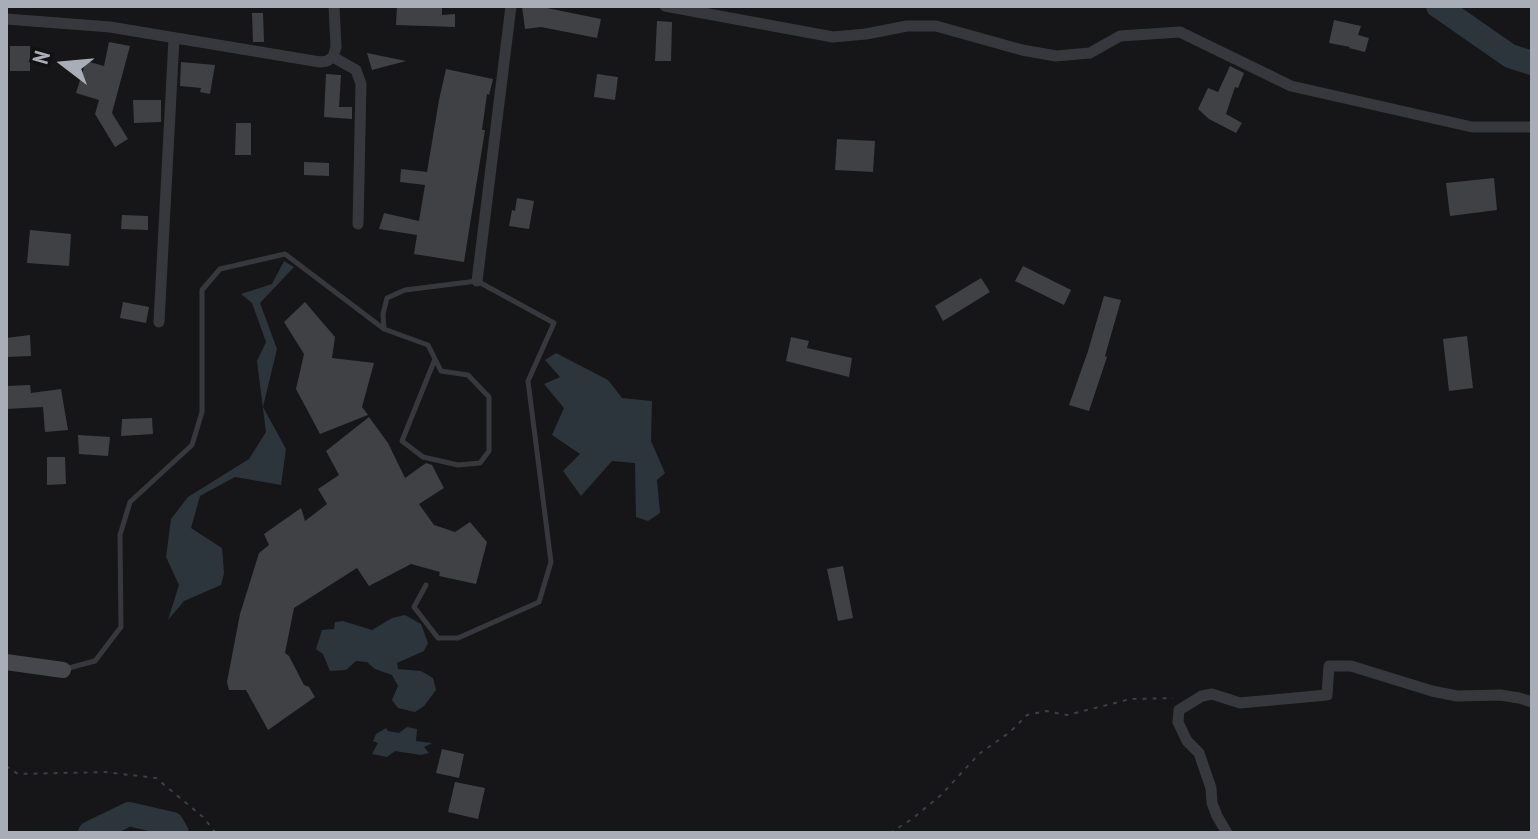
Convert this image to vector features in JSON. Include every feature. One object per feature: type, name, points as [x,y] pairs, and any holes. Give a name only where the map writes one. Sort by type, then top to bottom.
[{"type":"main road","points":[[6,662],[63,670]]},
{"type":"street","points":[[6,19],[110,27],[320,62],[333,57],[336,47],[334,6]]},
{"type":"street","points":[[477,281],[511,6]]},
{"type":"street","points":[[665,6],[833,37],[907,26],[936,26],[1022,50],[1056,56],[1090,53],[1120,36],[1180,32],[1291,86],[1472,127],[1532,127]]},
{"type":"street","points":[[159,322],[174,38]]},
{"type":"street","points":[[333,57],[356,70],[361,84],[358,224]]},
{"type":"street","points":[[1227,833],[1212,803],[1211,788],[1199,753],[1187,741],[1178,722],[1179,710],[1202,696],[1212,694],[1240,703],[1327,695],[1329,666],[1351,666],[1457,696],[1500,695],[1532,702]]},
{"type":"lane","points":[[63,670],[95,661],[121,627],[120,535],[130,502],[192,445],[202,412],[202,290],[220,269],[285,254],[384,329],[428,345],[435,359],[441,371],[468,375],[489,397],[489,451],[480,463],[458,465],[423,457],[402,441],[435,359]]},
{"type":"lane","points":[[384,329],[383,314],[387,298],[405,290],[477,281],[554,323],[528,381],[551,562],[539,602],[458,638],[438,638],[414,607],[426,585]]},
{"type":"path","points":[[890,833],[941,795],[979,754],[1010,732],[1027,715],[1046,711],[1067,715],[1131,699],[1173,698]]},
{"type":"path","points":[[6,766],[18,774],[105,772],[156,778],[203,817],[216,833]]},
{"type":"shaded area","points":[[284,261],[294,267],[260,303],[277,349],[263,407],[286,449],[281,485],[235,477],[200,496],[191,528],[222,548],[224,573],[221,585],[184,601],[168,620],[179,585],[166,557],[171,519],[188,497],[249,459],[266,432],[257,361],[266,342],[252,303],[241,294],[272,284]]},
{"type":"shaded area","points":[[556,353],[608,380],[622,398],[652,401],[651,441],[665,473],[657,480],[660,513],[648,521],[636,517],[635,463],[612,461],[581,496],[563,471],[580,454],[552,435],[564,408],[544,384],[560,377],[545,360]]},
{"type":"shaded area","points":[[405,615],[421,624],[428,643],[424,651],[397,663],[398,669],[421,671],[433,678],[436,690],[415,712],[398,708],[392,700],[398,686],[392,675],[375,669],[367,662],[356,661],[346,670],[330,671],[323,654],[316,649],[322,630],[334,629],[335,622],[343,621],[372,630],[392,618]]},
{"type":"shaded area","points":[[407,727],[417,729],[416,741],[432,743],[424,747],[429,753],[421,755],[395,751],[387,757],[372,754],[378,743],[373,741],[376,734],[386,728],[399,733]]},
{"type":"building","points":[[397,6],[442,6],[442,15],[455,14],[455,27],[396,25]]},
{"type":"building","points":[[522,6],[537,6],[601,19],[597,38],[541,27],[525,29]]},
{"type":"building","points":[[252,13],[263,13],[264,42],[253,42]]},
{"type":"building","points":[[1334,20],[1361,26],[1358,35],[1369,38],[1365,52],[1329,43]]},
{"type":"building","points":[[657,21],[672,22],[671,61],[655,61]]},
{"type":"building","points":[[109,42],[130,46],[112,113],[128,139],[115,147],[95,114],[99,100],[76,93],[86,61],[104,66]]},
{"type":"building","points":[[10,46],[30,46],[30,71],[10,71]]},
{"type":"building","points":[[367,53],[406,61],[372,70]]},
{"type":"building","points":[[181,62],[215,65],[210,94],[200,92],[201,88],[180,86]]},
{"type":"building","points":[[1230,66],[1244,73],[1238,88],[1235,87],[1226,114],[1242,123],[1236,133],[1209,119],[1198,109],[1208,88],[1218,92]]},
{"type":"building","points":[[446,69],[493,79],[487,94],[482,130],[485,130],[464,262],[414,254],[417,235],[379,229],[384,213],[419,221],[425,185],[400,182],[401,169],[427,172]]},
{"type":"building","points":[[326,74],[341,75],[339,107],[352,107],[352,119],[324,117]]},
{"type":"building","points":[[597,74],[618,77],[615,100],[594,97]]},
{"type":"building","points":[[133,100],[161,100],[161,122],[134,123]]},
{"type":"building","points":[[236,123],[251,123],[251,155],[235,155]]},
{"type":"building","points":[[837,139],[875,141],[873,172],[835,170]]},
{"type":"building","points":[[304,162],[329,163],[329,176],[304,175]]},
{"type":"building","points":[[1494,178],[1497,210],[1450,216],[1446,183]]},
{"type":"building","points":[[517,198],[534,201],[529,229],[509,226]]},
{"type":"building","points":[[122,215],[148,216],[148,230],[121,229]]},
{"type":"building","points":[[30,230],[71,234],[69,266],[27,263]]},
{"type":"building","points":[[1023,266],[1071,290],[1064,305],[1015,281]]},
{"type":"building","points":[[981,278],[990,292],[943,321],[935,306]]},
{"type":"building","points":[[1104,296],[1121,300],[1089,411],[1069,405]]},
{"type":"building","points":[[123,302],[149,307],[146,323],[120,318]]},
{"type":"building","points":[[305,302],[335,337],[332,358],[374,363],[362,407],[368,415],[320,434],[296,389],[304,354],[284,322]]},
{"type":"building","points":[[30,335],[31,356],[6,357],[6,338]]},
{"type":"building","points":[[1467,336],[1473,388],[1449,391],[1443,339]]},
{"type":"building","points":[[791,337],[809,341],[807,348],[852,358],[849,377],[786,361]]},
{"type":"building","points":[[30,385],[31,393],[61,389],[68,430],[45,432],[43,407],[6,409],[6,386]]},
{"type":"building","points":[[369,417],[388,443],[405,478],[426,463],[432,465],[444,488],[419,504],[434,525],[455,532],[470,522],[487,542],[476,584],[439,576],[440,572],[411,564],[369,586],[357,568],[294,608],[285,653],[315,697],[268,730],[246,690],[229,690],[227,682],[240,614],[259,553],[269,545],[264,534],[301,508],[305,521],[327,504],[318,489],[339,475],[326,451]]},
{"type":"building","points":[[152,418],[153,434],[121,436],[122,419]]},
{"type":"building","points":[[78,435],[110,437],[108,456],[79,454]]},
{"type":"building","points":[[47,457],[65,457],[66,484],[47,485]]},
{"type":"building","points":[[843,566],[853,618],[838,621],[827,569]]},
{"type":"building","points":[[442,749],[464,754],[459,778],[436,773]]},
{"type":"building","points":[[455,782],[485,788],[478,819],[448,812]]},
{"type":"waterway","points":[[1438,6],[1510,56],[1532,63]]},
{"type":"waterway","points":[[90,833],[129,814],[172,824],[177,833]]}]
